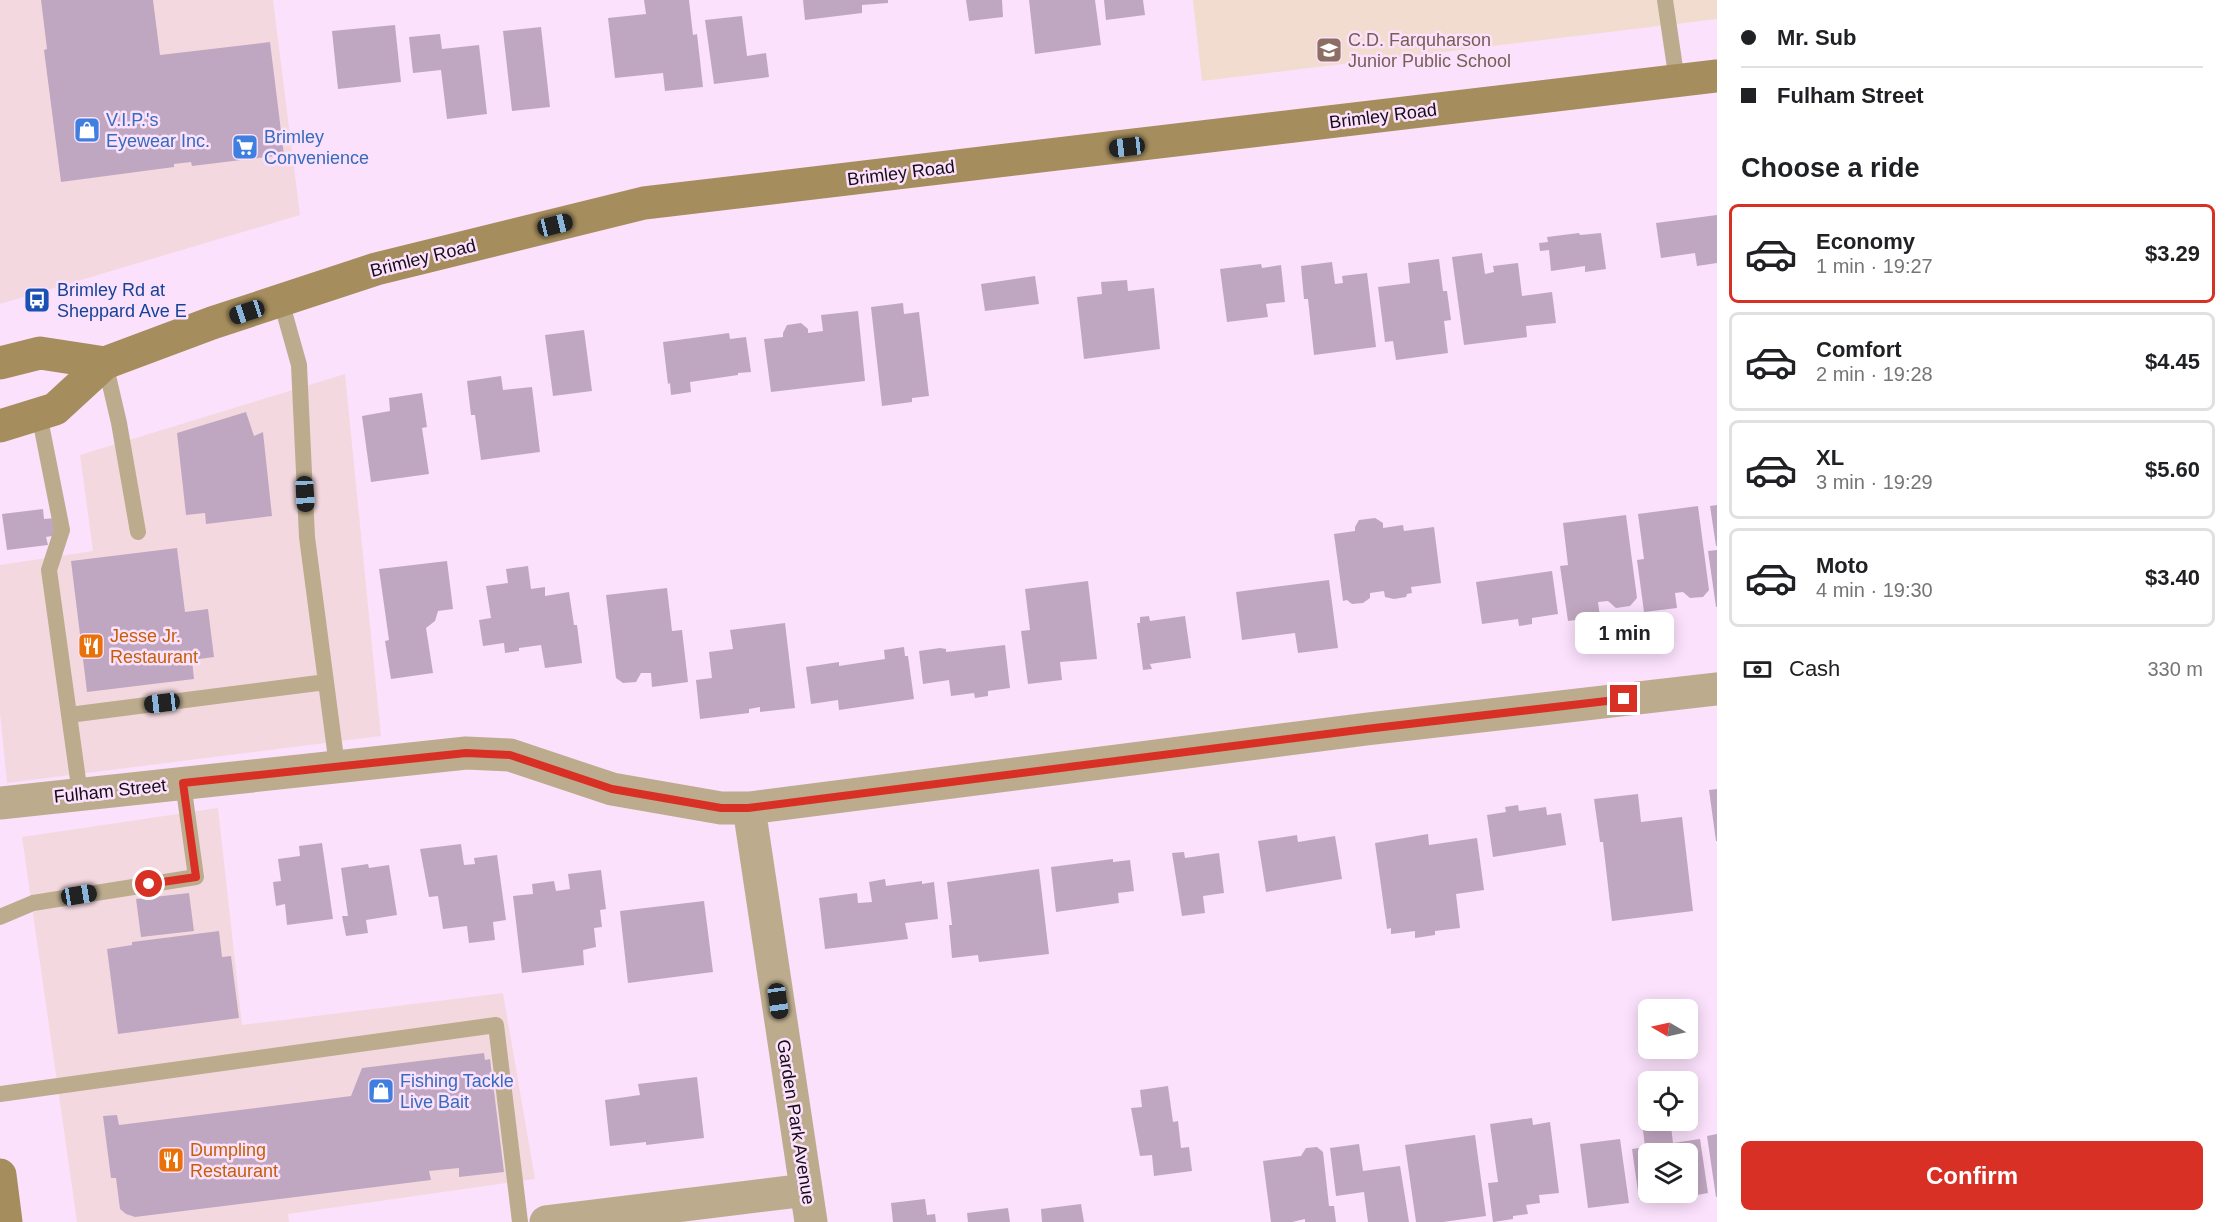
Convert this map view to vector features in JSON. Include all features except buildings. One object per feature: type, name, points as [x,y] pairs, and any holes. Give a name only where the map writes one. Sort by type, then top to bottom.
[{"type":"main road","name":"Brimley Road","points":[[0,426],[55,409],[105,363],[212,323],[376,269],[644,203],[1717,76]]},
{"type":"main road","name":"Brimley Road","points":[[0,363],[40,353],[105,363]]},
{"type":"main road","points":[[0,1175],[6,1222]]},
{"type":"street","name":"Fulham Street","points":[[0,803],[466,753],[510,755],[612,789],[721,808],[748,808],[1366,729],[1717,689]]},
{"type":"street","name":"Garden Park Avenue","points":[[748,808],[812,1222]]},
{"type":"street","points":[[546,1222],[806,1190]]},
{"type":"lane","points":[[1665,0],[1677,81]]},
{"type":"lane","points":[[282,301],[299,365],[307,537],[337,766]]},
{"type":"lane","points":[[105,363],[138,532]]},
{"type":"lane","points":[[39,414],[62,530],[49,570],[80,794]]},
{"type":"lane","points":[[69,715],[326,682]]},
{"type":"lane","points":[[0,917],[33,903],[196,877],[183,783]]},
{"type":"lane","points":[[0,1094],[496,1025],[520,1222]]},
{"type":"shaded area","points":[[0,0],[273,0],[300,215],[0,304]]},
{"type":"shaded area","name":"C.D. Farquharson Junior Public School","points":[[1193,0],[1717,0],[1717,19],[1202,81]]},
{"type":"shaded area","points":[[345,374],[381,736],[7,783],[0,713],[0,565],[93,551],[80,455]]},
{"type":"shaded area","points":[[218,808],[242,1025],[503,993],[535,1179],[288,1214],[289,1222],[77,1222],[22,837]]},
{"type":"place","name":"C.D. Farquharson Junior Public School","points":[[1329,50]]},
{"type":"place","name":"V.I.P.'s Eyewear Inc.","points":[[87,130]]},
{"type":"place","name":"Brimley Convenience","points":[[245,147]]},
{"type":"place","name":"Brimley Rd at Sheppard Ave E","points":[[37,300]]},
{"type":"place","name":"Jesse Jr. Restaurant","points":[[91,646]]},
{"type":"place","name":"Fishing Tackle Live Bait","points":[[381,1091]]},
{"type":"place","name":"Dumpling Restaurant","points":[[171,1160]]},
{"type":"route","points":[[149,884],[196,877],[183,783],[466,753],[510,755],[612,789],[721,808],[748,808],[1366,729],[1624,699]]}]
